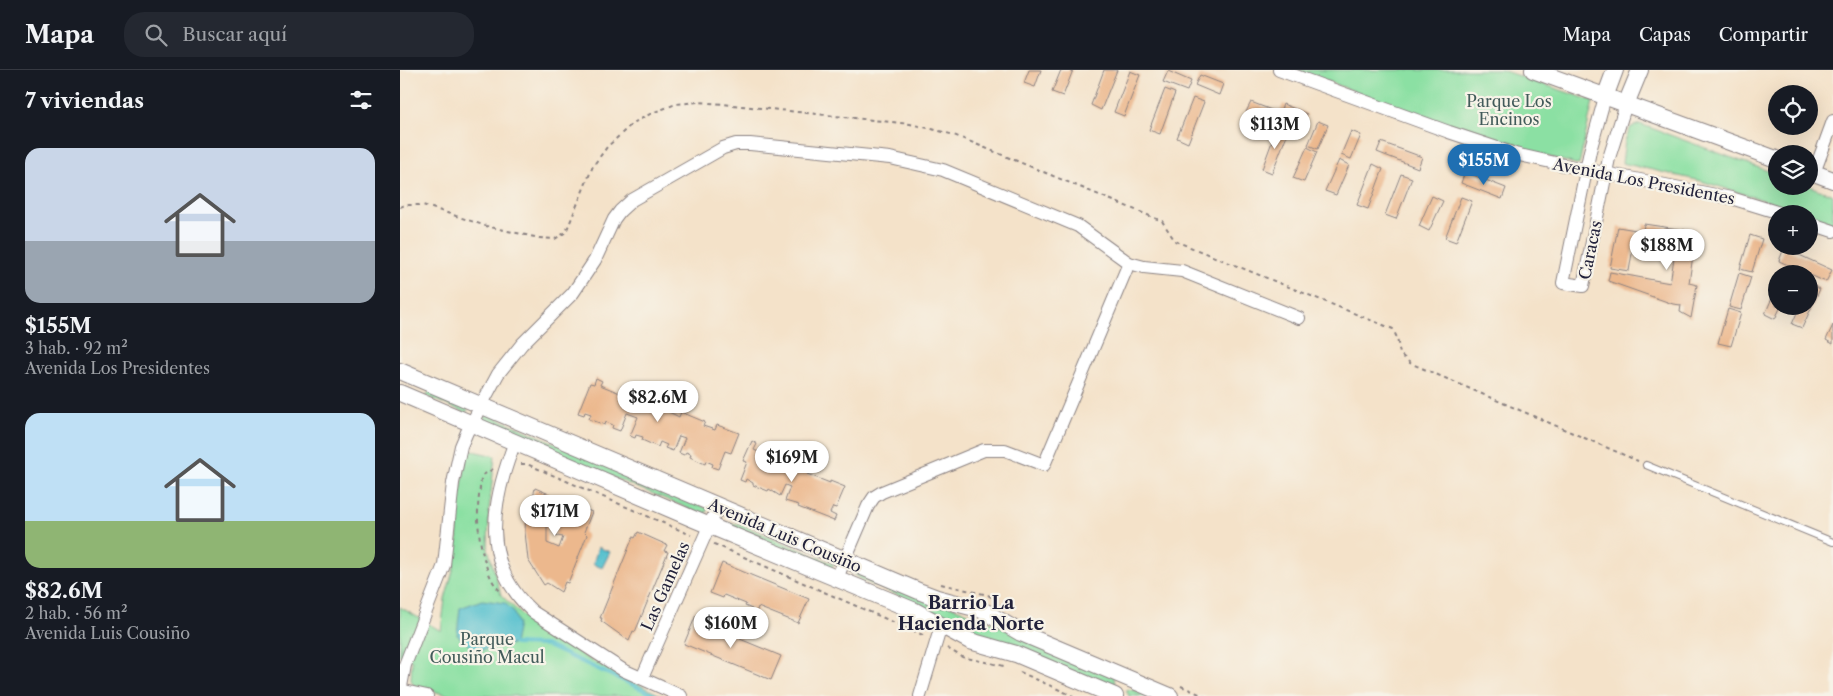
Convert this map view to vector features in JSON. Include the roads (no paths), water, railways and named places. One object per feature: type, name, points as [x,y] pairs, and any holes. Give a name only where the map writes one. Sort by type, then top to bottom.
[{"type":"street","name":"Avenida Los Presidentes","points":[[1279,70],[1492,147],[1538,160],[1731,198],[1768,209]]},
{"type":"street","points":[[1533,70],[1768,157]]},
{"type":"street","name":"Caracas","points":[[1615,70],[1605,96],[1586,170],[1563,283],[1583,286],[1613,142],[1640,70]]},
{"type":"street","points":[[1818,157],[1833,121]]},
{"type":"street","points":[[427,696],[400,690],[402,666],[444,565],[453,482],[461,446],[480,405],[511,357],[581,284],[595,260],[614,219],[620,211],[632,200],[718,150],[736,144],[750,144],[890,158],[942,170],[1078,226],[1129,263],[1144,267],[1182,271],[1299,318]]},
{"type":"street","points":[[1818,174],[1833,180]]},
{"type":"street","points":[[1818,226],[1833,231]]},
{"type":"street","points":[[837,578],[868,506],[882,492],[984,450],[1005,450],[1044,465],[1129,263]]},
{"type":"street","name":"Avenida Luis Cousiño","points":[[400,371],[937,598],[982,610],[1021,633],[1170,696]]},
{"type":"street","points":[[417,401],[425,382]]},
{"type":"street","name":"Avenida Luis Cousiño","points":[[400,393],[515,442],[706,533],[837,578],[914,611],[938,634],[1016,654],[1116,696]]},
{"type":"street","points":[[515,442],[500,482],[495,534],[496,551],[504,575],[516,595],[533,612],[623,670],[681,696]]},
{"type":"street","name":"Las Gamelas","points":[[642,678],[718,506]]},
{"type":"street","points":[[920,696],[938,634]]},
{"type":"street","points":[[1116,696],[1126,678]]},
{"type":"lane","points":[[1646,465],[1833,542]]},
{"type":"water","points":[[598,547],[610,552],[602,568],[593,564]]},
{"type":"water","points":[[482,600],[505,603],[513,611],[518,624],[514,644],[475,651],[457,635],[460,608]]},
{"type":"waterway","points":[[514,644],[545,645],[657,696]]},
{"type":"district","name":"Barrio La Hacienda Norte","points":[[971,613]]},
{"type":"park label","name":"Parque Los Encinos","points":[[1509,110]]},
{"type":"park label","name":"Parque Cousiño Macul","points":[[487,648]]}]
